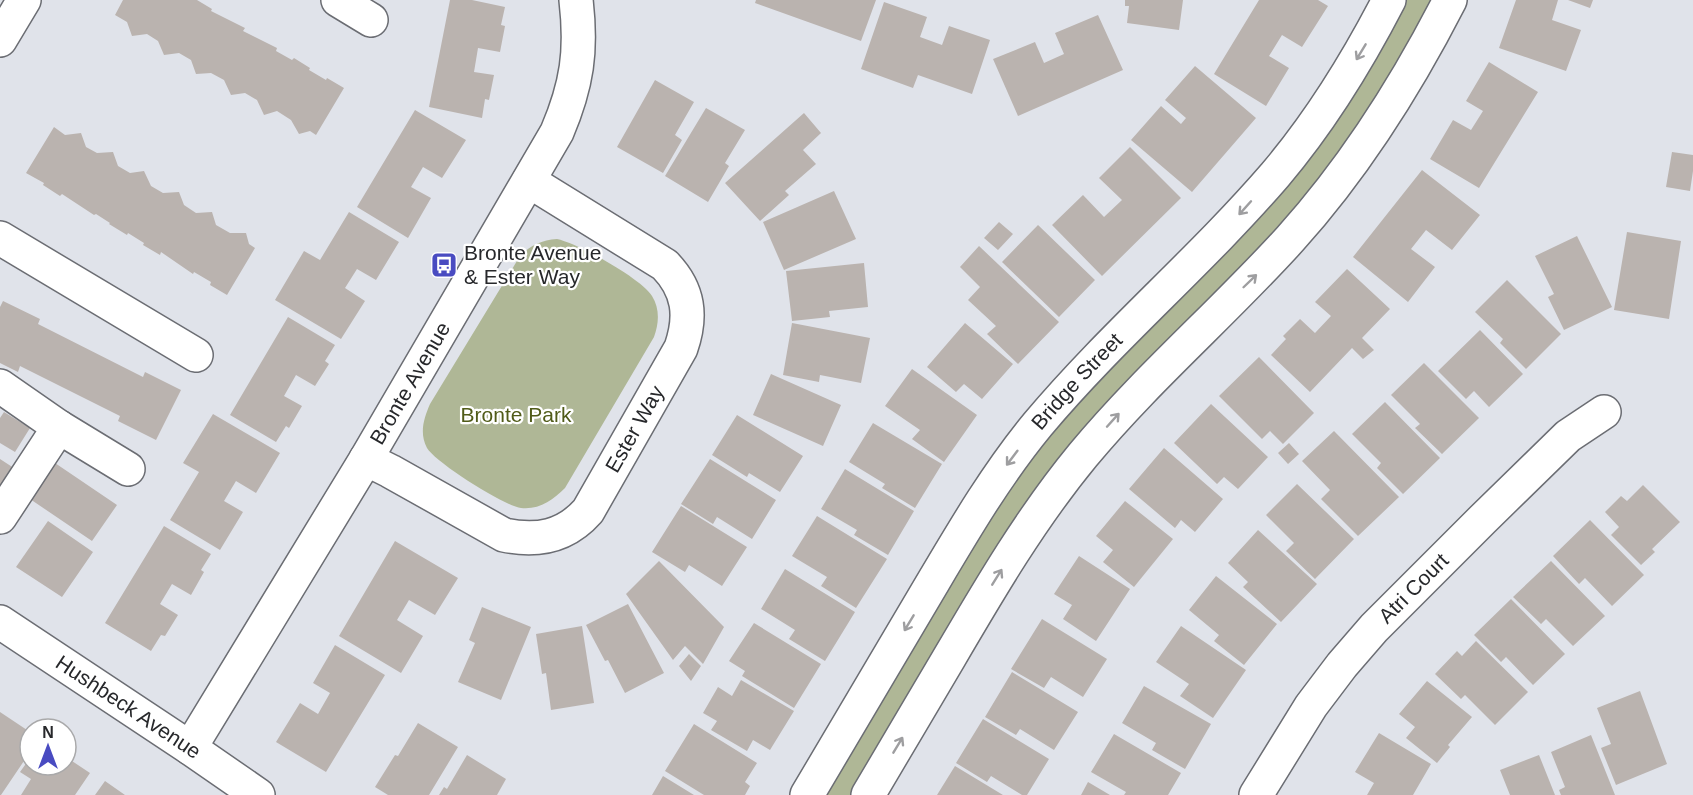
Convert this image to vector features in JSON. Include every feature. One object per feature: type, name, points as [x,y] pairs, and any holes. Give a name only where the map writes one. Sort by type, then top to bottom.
[{"type":"street","points":[[1,36],[24,0]]},
{"type":"street","points":[[338,0],[371,20]]},
{"type":"street","name":"Bronte Avenue","points":[[190,748],[366,459],[557,132],[568,106],[575,79],[579,51],[576,0]]},
{"type":"street","name":"Bridge Street","points":[[807,795],[975,511],[1004,469],[1036,426],[1079,376],[1238,216],[1277,173],[1335,93],[1364,48],[1389,0]]},
{"type":"street","points":[[868,795],[996,579],[1048,500],[1112,421],[1146,384],[1262,270],[1328,195],[1352,164],[1398,94],[1450,0]]},
{"type":"street","name":"Ester Way","points":[[366,459],[504,535],[518,538],[549,536],[578,523],[588,511],[681,348],[687,326],[686,301],[676,276],[665,265],[529,181]]},
{"type":"street","points":[[0,238],[196,355]]},
{"type":"street","points":[[0,386],[59,427],[128,469]]},
{"type":"street","name":"Atri Court","points":[[1256,795],[1311,706],[1374,628],[1568,436],[1604,412]]},
{"type":"street","points":[[0,518],[59,427]]},
{"type":"street","name":"Hushbeck Avenue","points":[[0,622],[258,795]]},
{"type":"green space","points":[[1405,0],[1442,0],[1349,156],[1154,366],[858,795],[821,795],[1022,467]]},
{"type":"green space","name":"Bronte Park","points":[[557,239],[593,254],[635,280],[652,296],[658,321],[654,337],[565,488],[545,503],[521,508],[486,492],[433,455],[427,448],[423,437],[423,426],[430,404],[520,256],[537,244]]},
{"type":"building","points":[[123,0],[197,0],[212,9],[211,11],[245,28],[243,31],[277,48],[276,51],[292,60],[294,58],[310,68],[309,70],[344,88],[316,135],[310,131],[299,134],[291,120],[277,111],[264,115],[257,100],[245,93],[231,95],[224,80],[211,73],[196,74],[191,60],[179,53],[164,55],[158,41],[147,34],[132,36],[127,22],[115,15]]},
{"type":"building","points":[[450,0],[472,0],[505,7],[501,25],[505,26],[500,52],[478,48],[474,72],[494,75],[489,100],[485,99],[482,118],[429,107]]},
{"type":"building","points":[[756,0],[876,0],[861,41],[755,3]]},
{"type":"building","points":[[1125,0],[1183,0],[1179,30],[1127,23],[1129,6],[1125,6]]},
{"type":"building","points":[[1259,0],[1318,0],[1328,6],[1302,47],[1282,35],[1269,56],[1289,68],[1266,106],[1214,74]]},
{"type":"building","points":[[1516,0],[1558,0],[1552,20],[1581,30],[1566,71],[1499,48]]},
{"type":"building","points":[[1568,0],[1593,0],[1590,8]]},
{"type":"building","points":[[884,2],[927,17],[920,37],[942,45],[949,26],[990,40],[972,94],[918,75],[913,88],[861,69]]},
{"type":"building","points":[[1098,15],[1123,70],[1018,116],[993,59],[1035,42],[1044,63],[1064,54],[1055,33]]},
{"type":"building","points":[[1489,62],[1538,92],[1479,188],[1430,159],[1453,120],[1471,130],[1483,111],[1466,101]]},
{"type":"building","points":[[1195,66],[1256,118],[1192,192],[1131,140],[1161,106],[1181,124],[1186,118],[1165,100]]},
{"type":"building","points":[[655,80],[694,102],[675,135],[682,140],[663,173],[617,147]]},
{"type":"building","points":[[706,108],[745,130],[725,163],[729,166],[708,202],[665,176]]},
{"type":"building","points":[[415,110],[466,140],[442,178],[423,167],[411,187],[431,198],[408,238],[357,207]]},
{"type":"building","points":[[804,113],[821,133],[803,150],[816,164],[785,191],[789,195],[760,221],[725,183]]},
{"type":"building","points":[[54,127],[65,135],[81,133],[86,147],[97,153],[113,152],[118,166],[130,173],[144,171],[151,186],[163,193],[179,192],[184,205],[196,213],[212,212],[216,225],[230,233],[246,233],[249,244],[255,248],[227,295],[210,285],[211,282],[194,272],[193,274],[161,252],[160,255],[143,245],[144,243],[128,233],[127,235],[62,194],[60,196],[43,185],[44,183],[26,173]]},
{"type":"building","points":[[1130,147],[1181,198],[1102,276],[1052,225],[1083,195],[1104,217],[1122,200],[1099,178]]},
{"type":"building","points":[[1672,152],[1693,155],[1690,191],[1666,187]]},
{"type":"building","points":[[1422,170],[1480,215],[1452,250],[1426,230],[1411,249],[1435,267],[1408,302],[1353,257]]},
{"type":"building","points":[[834,191],[856,239],[784,270],[763,222]]},
{"type":"building","points":[[349,212],[399,242],[376,280],[357,269],[345,288],[365,301],[341,339],[275,300],[304,251],[320,260]]},
{"type":"building","points":[[999,222],[1013,234],[998,250],[984,238]]},
{"type":"building","points":[[1038,225],[1095,280],[1059,317],[1002,262]]},
{"type":"building","points":[[1627,232],[1681,241],[1669,319],[1614,310]]},
{"type":"building","points":[[1577,236],[1612,307],[1564,330],[1548,297],[1554,294],[1535,256]]},
{"type":"building","points":[[979,246],[1059,322],[1018,364],[987,334],[996,326],[968,300],[980,287],[960,267]]},
{"type":"building","points":[[864,263],[868,307],[829,311],[830,317],[792,321],[786,271]]},
{"type":"building","points":[[1347,269],[1390,309],[1362,338],[1374,350],[1363,359],[1352,348],[1310,392],[1271,355],[1286,339],[1283,336],[1300,319],[1315,333],[1331,316],[1315,302]]},
{"type":"building","points":[[1507,280],[1561,334],[1526,369],[1500,343],[1503,339],[1475,312]]},
{"type":"building","points":[[3,301],[40,319],[38,324],[143,377],[145,372],[181,390],[156,440],[118,421],[120,416],[20,366],[18,372],[0,363],[0,307]]},
{"type":"building","points":[[288,317],[335,345],[325,361],[329,364],[315,386],[296,375],[284,396],[302,406],[289,428],[286,426],[276,442],[230,415]]},
{"type":"building","points":[[792,323],[870,338],[861,383],[820,375],[819,382],[783,375]]},
{"type":"building","points":[[965,323],[1013,364],[982,399],[964,384],[956,392],[927,367]]},
{"type":"building","points":[[1480,330],[1523,374],[1489,407],[1474,391],[1466,399],[1438,371]]},
{"type":"building","points":[[1259,357],[1314,413],[1283,444],[1270,431],[1262,439],[1219,396]]},
{"type":"building","points":[[1424,363],[1479,418],[1442,454],[1415,428],[1420,424],[1391,395]]},
{"type":"building","points":[[912,369],[977,415],[944,462],[912,439],[920,430],[885,406]]},
{"type":"building","points":[[771,374],[841,405],[823,446],[753,415]]},
{"type":"building","points":[[1385,402],[1440,458],[1403,494],[1377,468],[1381,463],[1352,434]]},
{"type":"building","points":[[1211,404],[1268,457],[1238,489],[1224,477],[1217,484],[1174,443]]},
{"type":"building","points":[[4,412],[30,428],[15,452],[0,443],[0,418]]},
{"type":"building","points":[[213,414],[280,453],[256,493],[236,481],[224,501],[243,512],[220,550],[170,520],[199,472],[183,463]]},
{"type":"building","points":[[737,415],[803,456],[780,492],[749,473],[747,477],[712,455]]},
{"type":"building","points":[[873,423],[942,464],[915,508],[882,488],[885,484],[849,462]]},
{"type":"building","points":[[1334,431],[1399,497],[1358,536],[1321,499],[1330,490],[1302,461]]},
{"type":"building","points":[[1289,443],[1299,454],[1288,464],[1278,453]]},
{"type":"building","points":[[1164,448],[1223,499],[1195,532],[1181,520],[1175,528],[1129,489]]},
{"type":"building","points":[[0,459],[20,472],[0,500]]},
{"type":"building","points":[[710,459],[776,500],[752,539],[717,517],[713,524],[681,504]]},
{"type":"building","points":[[55,463],[117,505],[92,541],[30,499]]},
{"type":"building","points":[[845,469],[914,511],[888,555],[854,535],[857,530],[821,509]]},
{"type":"building","points":[[1297,484],[1354,539],[1315,579],[1286,551],[1294,543],[1266,515]]},
{"type":"building","points":[[1643,485],[1680,522],[1652,549],[1655,552],[1641,565],[1611,535],[1619,527],[1605,512],[1621,496],[1627,501]]},
{"type":"building","points":[[1125,501],[1173,539],[1134,587],[1103,562],[1113,550],[1096,536]]},
{"type":"building","points":[[681,506],[747,547],[722,586],[689,565],[685,572],[652,552]]},
{"type":"building","points":[[817,516],[887,559],[856,608],[821,586],[827,577],[792,556]]},
{"type":"building","points":[[1590,520],[1644,575],[1612,606],[1585,578],[1579,584],[1553,556]]},
{"type":"building","points":[[48,521],[93,552],[62,597],[16,567]]},
{"type":"building","points":[[164,526],[211,554],[201,570],[204,572],[191,595],[172,584],[160,604],[178,615],[165,636],[161,635],[151,651],[105,623]]},
{"type":"building","points":[[1258,530],[1317,584],[1281,622],[1243,587],[1248,582],[1228,563]]},
{"type":"building","points":[[395,541],[458,578],[435,615],[409,600],[397,620],[423,636],[401,673],[339,636]]},
{"type":"building","points":[[1079,556],[1130,589],[1096,641],[1063,619],[1072,605],[1054,594]]},
{"type":"building","points":[[659,561],[724,627],[703,664],[685,646],[673,660],[626,594]]},
{"type":"building","points":[[1551,561],[1605,616],[1573,646],[1546,619],[1541,624],[1513,597]]},
{"type":"building","points":[[785,569],[855,612],[825,661],[789,639],[795,630],[761,609]]},
{"type":"building","points":[[1216,576],[1277,624],[1244,665],[1214,641],[1219,635],[1189,610]]},
{"type":"building","points":[[1511,599],[1565,654],[1533,685],[1506,657],[1501,662],[1474,635]]},
{"type":"building","points":[[628,604],[664,673],[625,693],[586,625]]},
{"type":"building","points":[[482,607],[531,627],[501,700],[458,682],[475,643],[469,640]]},
{"type":"building","points":[[1042,619],[1107,659],[1083,697],[1051,677],[1044,688],[1011,669]]},
{"type":"building","points":[[754,623],[821,664],[794,708],[742,676],[745,671],[729,661]]},
{"type":"building","points":[[582,626],[594,703],[551,710],[546,673],[542,674],[536,634]]},
{"type":"building","points":[[1181,626],[1246,670],[1213,718],[1180,696],[1189,684],[1156,662]]},
{"type":"building","points":[[1476,641],[1528,692],[1495,725],[1465,695],[1461,699],[1435,674],[1457,651],[1462,656]]},
{"type":"building","points":[[335,645],[385,675],[326,772],[276,742],[300,703],[318,714],[330,693],[313,683]]},
{"type":"building","points":[[689,654],[701,666],[691,681],[679,666]]},
{"type":"building","points":[[1012,672],[1078,712],[1054,750],[1020,729],[1016,735],[985,717]]},
{"type":"building","points":[[741,680],[794,711],[770,750],[753,740],[747,751],[711,730],[717,721],[703,713],[718,687],[732,696]]},
{"type":"building","points":[[1427,681],[1472,717],[1448,745],[1450,747],[1437,763],[1406,738],[1415,727],[1399,714]]},
{"type":"building","points":[[1144,686],[1211,724],[1185,769],[1152,750],[1156,743],[1122,723]]},
{"type":"building","points":[[1640,691],[1667,764],[1616,785],[1601,748],[1611,744],[1597,708]]},
{"type":"building","points":[[0,712],[18,724],[18,770],[0,795]]},
{"type":"building","points":[[983,719],[1049,759],[1027,795],[1022,795],[991,776],[987,782],[956,763]]},
{"type":"building","points":[[418,723],[458,747],[429,795],[388,795],[375,787],[395,755],[398,756]]},
{"type":"building","points":[[694,724],[757,763],[745,782],[750,786],[745,795],[704,795],[665,771]]},
{"type":"building","points":[[1379,733],[1431,764],[1413,795],[1367,795],[1374,783],[1355,772]]},
{"type":"building","points":[[1114,734],[1181,773],[1168,795],[1124,795],[1126,792],[1091,772]]},
{"type":"building","points":[[1591,735],[1615,795],[1561,795],[1559,790],[1565,787],[1551,752]]},
{"type":"building","points":[[467,755],[506,779],[497,795],[439,795],[444,787],[447,789]]},
{"type":"building","points":[[1539,755],[1555,795],[1510,795],[1500,770]]},
{"type":"building","points":[[78,765],[90,773],[75,795],[21,795],[31,779],[28,777],[78,777]]},
{"type":"building","points":[[955,766],[1003,795],[937,795]]},
{"type":"building","points":[[663,776],[694,795],[652,795]]},
{"type":"building","points":[[105,781],[125,795],[95,795]]},
{"type":"building","points":[[1088,782],[1110,795],[1081,795]]},
{"type":"place","name":"Bronte Avenue & Ester Way","points":[[444,265]]}]
